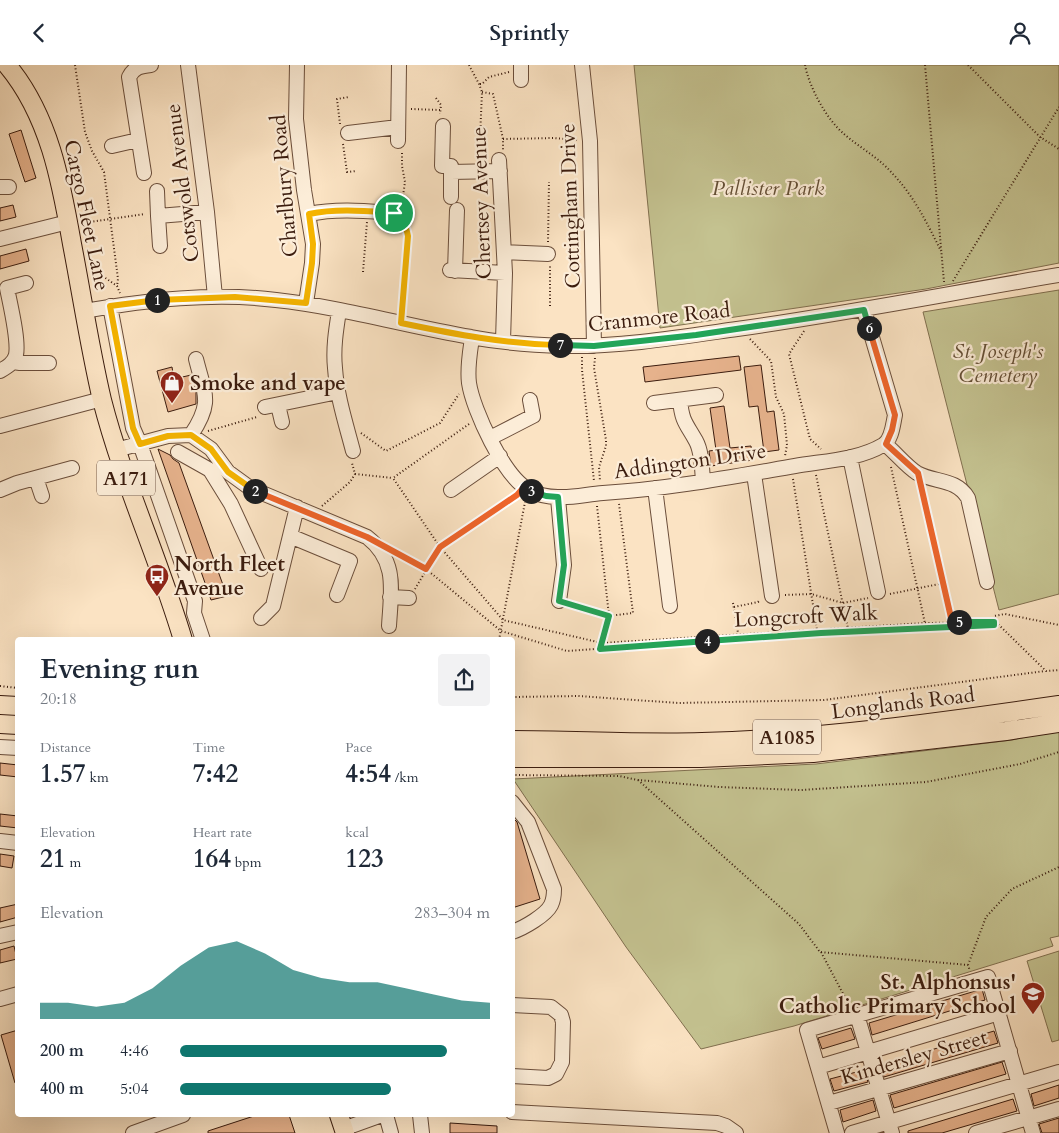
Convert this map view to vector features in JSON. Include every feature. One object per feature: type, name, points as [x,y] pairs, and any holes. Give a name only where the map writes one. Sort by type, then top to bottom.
[{"type":"main road","name":"Cargo Fleet Lane","points":[[7,65],[28,95],[52,149],[102,399],[116,450],[182,637]]},
{"type":"main road","points":[[0,705],[15,706]]},
{"type":"main road","name":"Longlands Road","points":[[515,740],[701,742],[813,736],[1059,705]]},
{"type":"main road","name":"Longlands Road","points":[[515,758],[701,758],[813,753],[1006,731],[1059,723]]},
{"type":"main road","points":[[0,724],[15,725]]},
{"type":"street","points":[[144,173],[129,77],[132,71],[138,67],[152,65]]},
{"type":"street","name":"Cotswold Avenue","points":[[188,65],[207,212],[215,297]]},
{"type":"street","name":"Charlbury Road","points":[[297,65],[296,119],[304,190],[313,244],[306,303]]},
{"type":"street","points":[[398,141],[399,65]]},
{"type":"street","name":"Cottingham Drive","points":[[582,65],[590,141],[591,346]]},
{"type":"street","points":[[442,121],[442,166],[452,166],[454,204],[453,271],[505,273]]},
{"type":"street","points":[[348,133],[398,127]]},
{"type":"street","points":[[112,146],[138,140]]},
{"type":"street","points":[[452,172],[478,172],[499,166]]},
{"type":"street","name":"Chertsey Avenue","points":[[499,166],[505,273],[503,341]]},
{"type":"street","points":[[157,191],[160,247]]},
{"type":"street","points":[[309,214],[323,211],[394,213]]},
{"type":"street","points":[[158,216],[207,212]]},
{"type":"street","points":[[0,239],[68,223]]},
{"type":"street","points":[[504,252],[548,254]]},
{"type":"street","name":"Cranmore Road","points":[[84,311],[110,306],[174,299],[255,298],[306,303],[472,338],[533,345],[591,346],[741,329],[864,310],[1059,275]]},
{"type":"street","points":[[0,371],[13,362],[16,355],[7,288],[26,283]]},
{"type":"street","points":[[110,306],[133,428],[195,601],[194,613],[202,637]]},
{"type":"street","points":[[864,310],[895,415],[892,430],[886,444],[918,473],[950,483],[964,491],[968,498],[981,575]]},
{"type":"street","points":[[339,311],[334,367],[338,392],[353,451]]},
{"type":"street","points":[[472,338],[469,379],[479,417],[500,456],[514,477],[526,488]]},
{"type":"street","points":[[191,435],[204,413],[207,401],[196,359]]},
{"type":"street","points":[[13,362],[49,363]]},
{"type":"street","points":[[282,422],[271,406],[338,392]]},
{"type":"street","points":[[654,403],[716,395]]},
{"type":"street","points":[[0,426],[102,399]]},
{"type":"street","points":[[490,439],[533,416],[530,400]]},
{"type":"street","points":[[680,400],[685,424],[697,442],[703,481]]},
{"type":"street","points":[[116,450],[168,436],[191,435],[211,449],[228,472],[250,488],[367,537],[378,545],[388,563],[390,626]]},
{"type":"street","name":"Addington Drive","points":[[526,488],[546,496],[558,497],[655,488],[754,474],[850,457],[872,451],[886,444]]},
{"type":"street","points":[[178,453],[210,470],[231,504],[261,569]]},
{"type":"street","points":[[451,490],[500,456]]},
{"type":"street","points":[[850,457],[879,594]]},
{"type":"street","points":[[0,490],[72,468]]},
{"type":"street","points":[[754,474],[772,596]]},
{"type":"street","points":[[36,478],[42,496]]},
{"type":"street","points":[[231,504],[250,488]]},
{"type":"street","points":[[655,488],[670,606]]},
{"type":"street","points":[[558,497],[564,565],[559,601]]},
{"type":"street","points":[[260,618],[273,605],[297,507]]},
{"type":"street","points":[[290,536],[350,561],[337,595]]},
{"type":"street","points":[[390,597],[409,598]]},
{"type":"street","points":[[0,747],[15,748]]},
{"type":"street","points":[[515,806],[528,822],[554,889],[554,898],[550,907],[538,917],[515,930]]},
{"type":"street","points":[[0,841],[15,843]]},
{"type":"street","points":[[0,936],[15,933]]},
{"type":"street","points":[[838,1133],[807,1029],[982,979],[999,1013],[1033,1133]]},
{"type":"street","points":[[0,999],[15,995]]},
{"type":"street","points":[[515,1005],[551,1007],[561,1015],[563,1022],[562,1062],[556,1074],[548,1078],[515,1076]]},
{"type":"street","points":[[818,1067],[999,1013]]},
{"type":"street","points":[[856,1016],[891,1127]]},
{"type":"street","name":"Kindersley Street","points":[[829,1103],[1010,1051]]},
{"type":"street","points":[[852,1133],[891,1127],[1059,1072]]},
{"type":"street","points":[[976,1133],[1059,1109]]},
{"type":"street","points":[[515,1113],[717,1123],[726,1126],[736,1133]]},
{"type":"street","points":[[133,1133],[177,1117]]},
{"type":"street","points":[[342,1125],[374,1117]]},
{"type":"street","points":[[387,1117],[391,1133]]},
{"type":"street","points":[[420,1117],[422,1133]]},
{"type":"path","points":[[75,65],[85,132],[92,151],[104,172],[118,279],[117,286]]},
{"type":"path","points":[[470,65],[482,92]]},
{"type":"path","points":[[805,65],[806,73],[821,106],[843,134],[872,153],[893,173],[921,210],[942,251]]},
{"type":"path","points":[[925,65],[945,294]]},
{"type":"path","points":[[968,65],[1040,137],[1059,149]]},
{"type":"path","points":[[479,84],[482,84],[489,77],[521,72]]},
{"type":"path","name":"Chertsey Avenue","points":[[478,172],[482,92],[493,95],[503,139],[503,158],[499,158],[499,166]]},
{"type":"path","points":[[436,98],[440,105],[442,121]]},
{"type":"path","points":[[945,294],[1059,107]]},
{"type":"path","points":[[398,109],[440,110]]},
{"type":"path","points":[[503,139],[554,138],[590,141]]},
{"type":"path","points":[[398,141],[402,147],[402,165],[405,182],[400,210],[394,213],[400,217],[406,226],[408,236],[401,323]]},
{"type":"path","points":[[363,272],[368,211]]},
{"type":"path","points":[[68,223],[148,213],[158,216]]},
{"type":"path","points":[[74,256],[117,286],[126,304]]},
{"type":"path","points":[[812,318],[789,354],[810,439],[832,460]]},
{"type":"path","points":[[741,329],[771,361],[776,397],[784,414],[787,445],[784,460],[788,467],[817,631]]},
{"type":"path","points":[[591,346],[606,440],[606,446],[599,467],[598,494]]},
{"type":"path","points":[[591,346],[582,371],[598,494],[609,616],[600,649]]},
{"type":"path","points":[[346,422],[386,451],[440,423],[469,379]]},
{"type":"path","points":[[191,435],[256,417],[271,406]]},
{"type":"path","points":[[355,474],[393,478],[479,417]]},
{"type":"path","points":[[886,444],[926,628]]},
{"type":"path","points":[[314,514],[350,482],[355,474],[350,457],[353,451]]},
{"type":"path","points":[[814,463],[849,630]]},
{"type":"path","points":[[918,473],[953,627]]},
{"type":"path","points":[[393,478],[440,547],[503,620]]},
{"type":"path","points":[[409,598],[440,547],[526,488]]},
{"type":"path","points":[[500,637],[526,488]]},
{"type":"path","points":[[559,601],[609,616],[633,613],[618,492]]},
{"type":"path","points":[[392,551],[426,569],[501,631],[567,651],[739,639],[817,631],[953,627],[994,623],[999,625],[1046,671]]},
{"type":"path","points":[[734,607],[758,602],[772,596],[811,594],[843,603],[879,594],[944,583]]},
{"type":"path","points":[[734,603],[739,639]]},
{"type":"path","name":"Longcroft Walk","points":[[849,630],[925,623],[994,623],[994,616],[1005,614],[1059,625]]},
{"type":"path","name":"Longcroft Walk","points":[[503,620],[602,643],[817,631]]},
{"type":"path","points":[[515,697],[578,696],[679,703],[824,700],[1059,670]]},
{"type":"path","points":[[0,686],[15,688]]},
{"type":"path","points":[[515,775],[618,776],[638,781],[719,787],[801,790],[926,782],[1020,763],[1059,752]]},
{"type":"path","points":[[638,781],[799,925],[820,952],[856,1016]]},
{"type":"path","points":[[968,965],[986,917],[1012,889],[1059,867]]},
{"type":"path","points":[[820,952],[968,965],[982,979]]},
{"type":"green space","name":"Pallister Park","points":[[634,65],[1059,65],[1059,263],[926,289],[660,328]]},
{"type":"green space","name":"St. Joseph's Cemetery","points":[[1059,290],[1059,594],[999,610],[923,312]]},
{"type":"green space","points":[[1059,730],[1059,936],[1050,938],[1053,946],[794,1026],[701,1049],[626,947],[515,782],[515,779],[816,764],[1012,740]]},
{"type":"green space","points":[[1059,951],[1059,1040],[1052,1042],[1027,961]]},
{"type":"building","points":[[21,130],[36,178],[25,182],[9,134]]},
{"type":"building","points":[[13,205],[16,217],[0,221],[0,208]]},
{"type":"building","points":[[26,249],[29,261],[0,269],[0,256]]},
{"type":"building","points":[[739,356],[741,370],[645,382],[643,367]]},
{"type":"building","points":[[761,365],[767,412],[774,411],[779,450],[764,452],[758,406],[749,407],[744,367]]},
{"type":"building","points":[[172,367],[174,379],[191,375],[196,392],[196,404],[168,412],[157,371]]},
{"type":"building","points":[[724,406],[730,448],[751,446],[753,460],[711,466],[709,451],[716,450],[710,408]]},
{"type":"building","points":[[158,449],[170,455],[179,463],[227,596],[211,600]]},
{"type":"building","points":[[0,763],[15,765],[15,777],[0,775]]},
{"type":"building","points":[[0,814],[15,816],[15,828],[0,826]]},
{"type":"building","points":[[515,820],[517,822],[540,899],[515,907]]},
{"type":"building","points":[[0,854],[14,856],[12,868],[0,866]]},
{"type":"building","points":[[15,905],[15,918],[0,922],[0,908]]},
{"type":"building","points":[[14,946],[15,959],[0,963],[0,950]]},
{"type":"building","points":[[982,989],[985,1000],[872,1035],[869,1023]]},
{"type":"building","points":[[851,1028],[855,1039],[822,1049],[818,1038]]},
{"type":"building","points":[[15,1031],[15,1083],[1,1035]]},
{"type":"building","points":[[994,1031],[998,1043],[884,1077],[881,1065]]},
{"type":"building","points":[[1002,1062],[1006,1074],[894,1108],[890,1095]]},
{"type":"building","points":[[864,1070],[868,1082],[834,1091],[830,1079]]},
{"type":"building","points":[[1059,1085],[1059,1098],[1034,1106],[1031,1094]]},
{"type":"building","points":[[1013,1099],[1017,1111],[942,1133],[908,1133],[908,1131]]},
{"type":"building","points":[[873,1100],[876,1111],[843,1122],[840,1110]]},
{"type":"building","points":[[251,1117],[290,1117],[295,1133],[208,1133],[208,1131]]},
{"type":"building","points":[[1059,1118],[1059,1133],[1042,1133],[1039,1124]]},
{"type":"building","points":[[450,1123],[497,1126],[497,1133],[450,1133]]},
{"type":"place","name":"Smoke and vape","points":[[172,404]]},
{"type":"place","name":"North Fleet Avenue","points":[[157,597]]},
{"type":"place","name":"St. Alphonsus' Catholic Primary School","points":[[1033,1015]]},
{"type":"route","points":[[323,211],[394,213],[400,217],[406,226],[408,236],[401,323],[472,338],[533,345],[594,346],[696,335],[864,310],[895,415],[892,430],[886,444],[918,473],[952,622],[994,622],[994,625],[821,633],[600,649],[609,616],[559,601],[564,565],[558,497],[546,496],[524,487],[517,495],[440,547],[426,569],[367,537],[250,488],[228,472],[211,449],[191,435],[168,436],[140,444],[133,428],[110,306],[174,299],[215,297],[255,298],[306,303],[313,244],[309,214],[323,211]]}]
